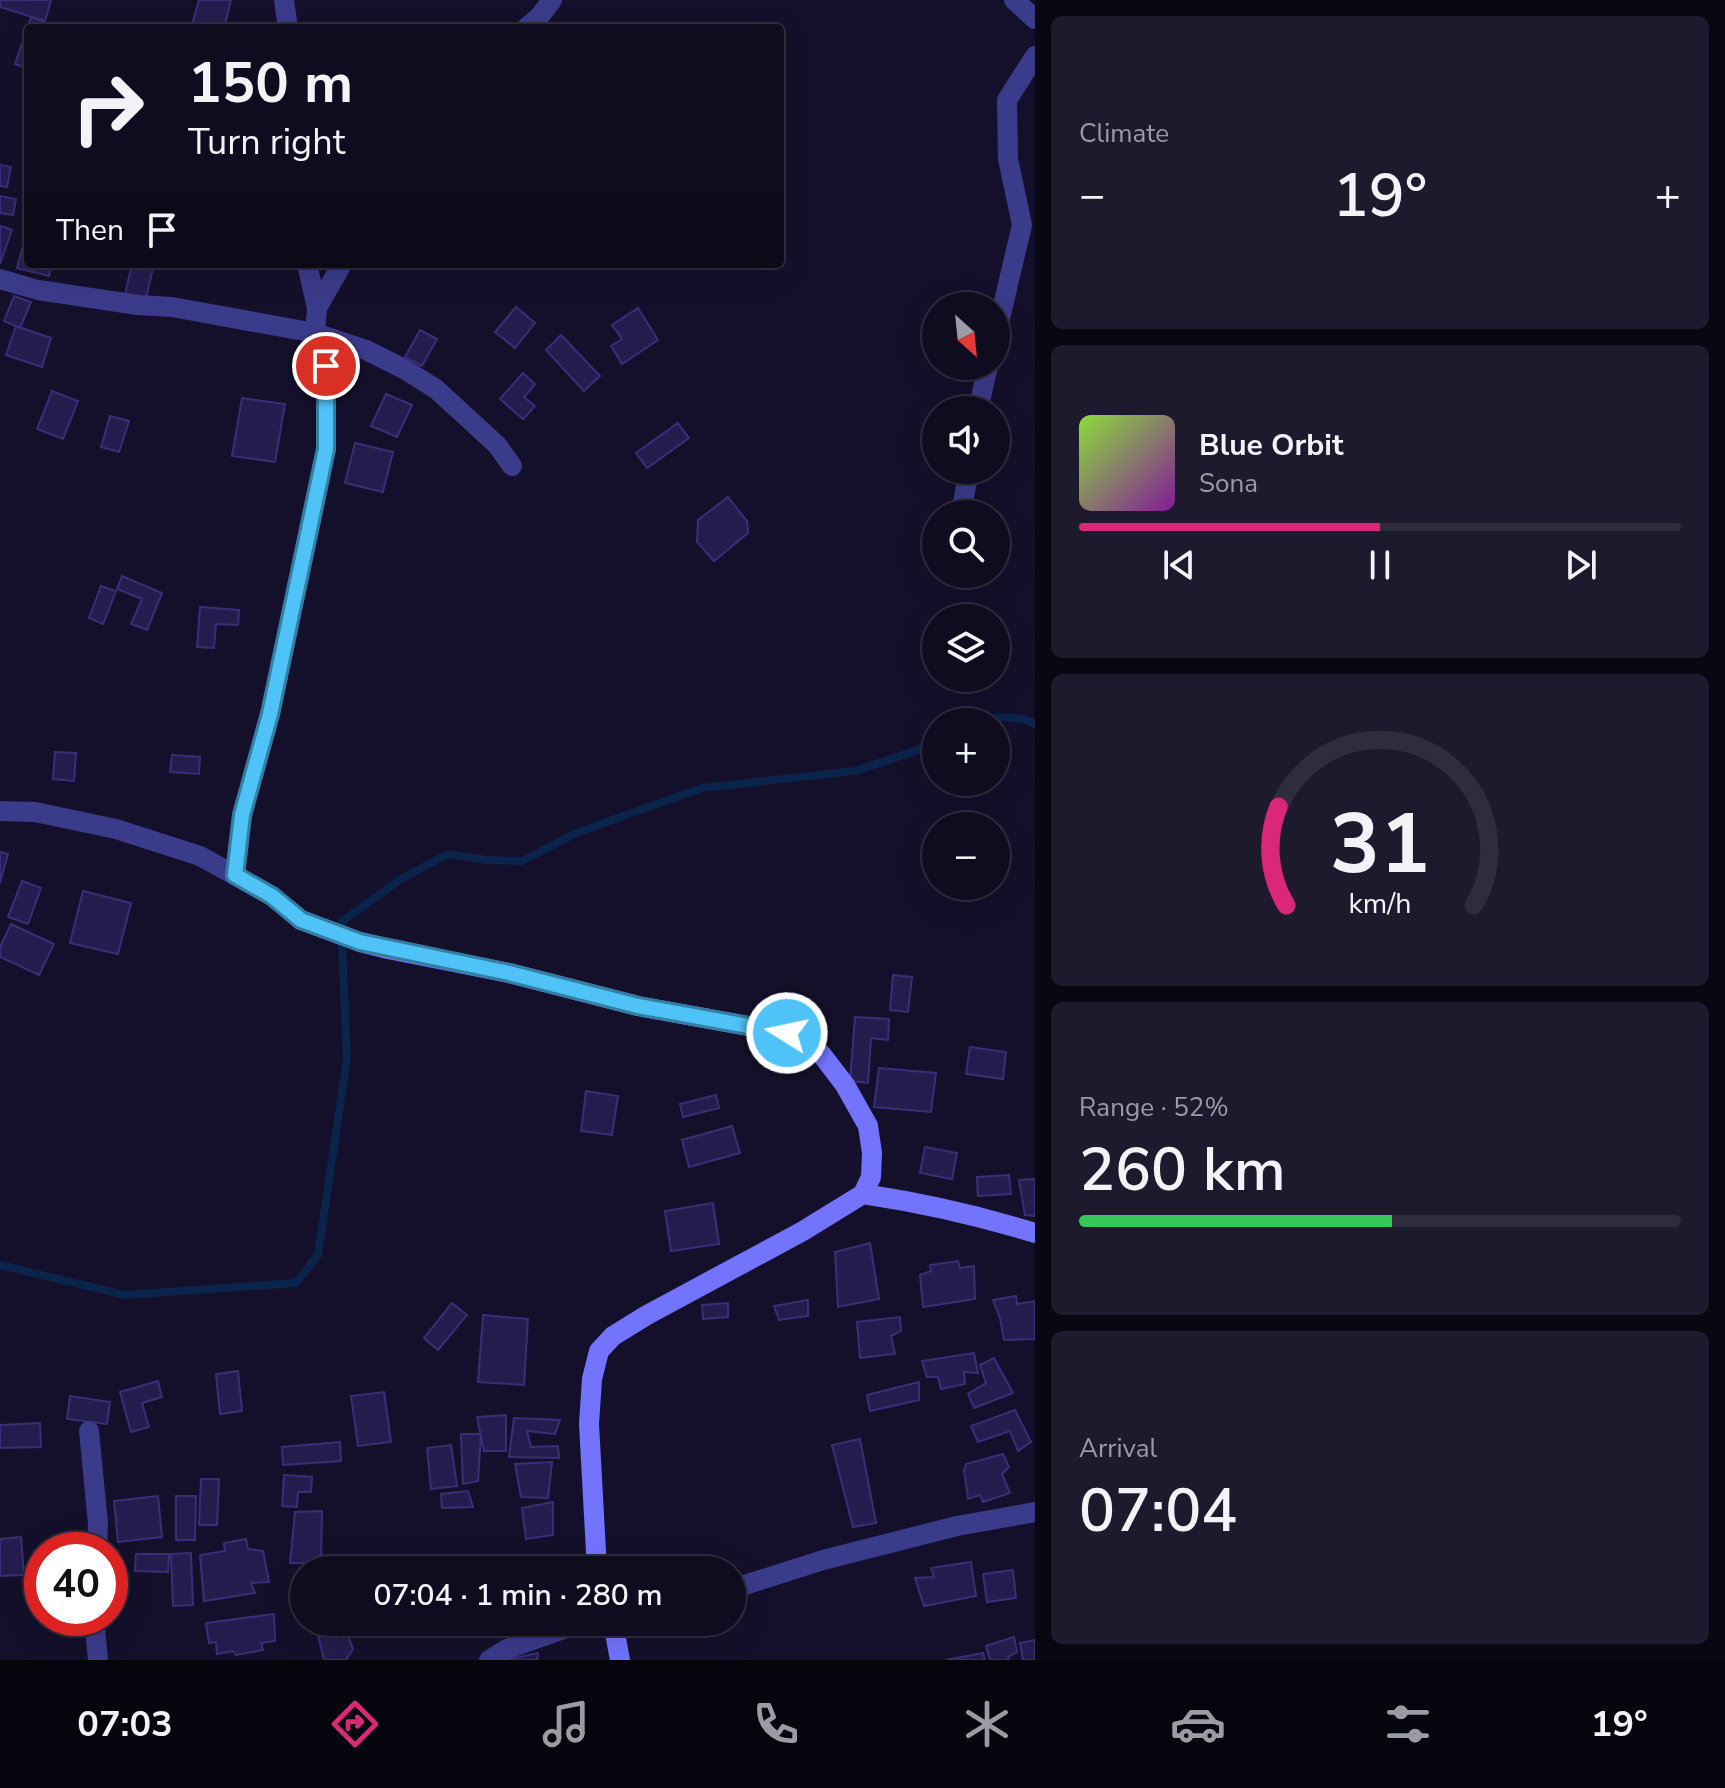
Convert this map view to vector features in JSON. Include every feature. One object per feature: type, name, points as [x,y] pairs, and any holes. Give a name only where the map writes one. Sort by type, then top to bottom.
[{"type":"street","points":[[284,0],[287,24]]},
{"type":"street","points":[[531,24],[552,0]]},
{"type":"street","points":[[1014,0],[1035,19]]},
{"type":"street","points":[[1006,292],[1022,225],[1008,159],[1007,100],[1035,56]]},
{"type":"street","points":[[235,875],[242,815],[270,714],[326,449],[326,366],[315,333],[317,308],[308,268]]},
{"type":"street","points":[[317,308],[340,268]]},
{"type":"street","points":[[0,279],[38,290],[172,307],[315,333],[366,350],[436,389],[497,445],[512,466]]},
{"type":"street","points":[[0,811],[35,812],[116,829],[200,856],[272,896],[301,920],[360,942],[509,973],[638,1006],[787,1033],[805,1039],[822,1055],[845,1085],[868,1126],[872,1153],[871,1177],[863,1194],[803,1231],[647,1315],[613,1336],[599,1351],[592,1379],[589,1424],[596,1556]]},
{"type":"street","points":[[863,1194],[922,1203],[1035,1233]]},
{"type":"street","points":[[89,1431],[98,1532]]},
{"type":"street","points":[[746,1585],[823,1560],[957,1526],[1035,1512]]},
{"type":"street","points":[[96,1636],[98,1660]]},
{"type":"street","points":[[489,1660],[507,1649],[544,1636]]},
{"type":"street","points":[[616,1636],[620,1660]]},
{"type":"building","points":[[0,0],[51,0],[45,21],[0,7]]},
{"type":"building","points":[[199,0],[231,0],[225,24],[192,24]]},
{"type":"building","points":[[31,17],[48,23],[48,24],[29,24]]},
{"type":"building","points":[[24,38],[24,67],[15,64]]},
{"type":"building","points":[[0,165],[11,167],[7,187],[0,186]]},
{"type":"building","points":[[0,196],[16,199],[13,215],[0,213]]},
{"type":"building","points":[[0,226],[12,230],[0,264]]},
{"type":"building","points":[[24,243],[24,268],[51,268],[49,276],[17,268]]},
{"type":"building","points":[[131,268],[153,268],[146,298],[125,294]]},
{"type":"building","points":[[14,296],[31,302],[20,328],[4,321]]},
{"type":"building","points":[[516,307],[535,323],[515,348],[495,332]]},
{"type":"building","points":[[638,308],[658,340],[622,364],[611,346],[622,339],[612,325]]},
{"type":"building","points":[[16,326],[51,338],[42,367],[6,355]]},
{"type":"building","points":[[420,330],[437,339],[422,366],[405,357]]},
{"type":"building","points":[[561,335],[600,376],[584,391],[546,350]]},
{"type":"building","points":[[523,373],[535,384],[524,397],[535,406],[523,419],[500,399]]},
{"type":"building","points":[[52,391],[78,401],[63,439],[37,429]]},
{"type":"building","points":[[386,394],[412,405],[397,437],[371,426]]},
{"type":"building","points":[[242,398],[285,404],[275,462],[232,456]]},
{"type":"building","points":[[110,416],[129,421],[119,452],[101,447]]},
{"type":"building","points":[[678,423],[689,438],[647,468],[636,453]]},
{"type":"building","points":[[355,443],[393,452],[383,492],[345,483]]},
{"type":"building","points":[[728,497],[747,521],[748,533],[714,561],[697,542],[698,520]]},
{"type":"building","points":[[122,576],[162,593],[147,630],[131,624],[142,599],[117,589]]},
{"type":"building","points":[[101,586],[116,591],[103,624],[89,618]]},
{"type":"building","points":[[200,607],[239,610],[238,625],[216,624],[214,648],[197,647]]},
{"type":"building","points":[[55,752],[76,753],[74,781],[53,779]]},
{"type":"building","points":[[172,755],[200,757],[199,774],[170,772]]},
{"type":"building","points":[[0,852],[8,854],[0,883]]},
{"type":"building","points":[[22,881],[41,888],[28,924],[8,917]]},
{"type":"building","points":[[83,891],[131,903],[118,954],[70,943]]},
{"type":"building","points":[[11,924],[54,944],[39,975],[0,957],[0,947]]},
{"type":"building","points":[[893,975],[912,977],[908,1012],[890,1010]]},
{"type":"building","points":[[855,1017],[889,1019],[888,1040],[871,1038],[868,1083],[850,1081]]},
{"type":"building","points":[[970,1047],[1006,1052],[1003,1079],[966,1074]]},
{"type":"building","points":[[879,1068],[936,1073],[931,1112],[874,1107]]},
{"type":"building","points":[[586,1091],[618,1096],[612,1135],[581,1131]]},
{"type":"building","points":[[716,1095],[719,1108],[683,1117],[680,1104]]},
{"type":"building","points":[[732,1126],[740,1153],[689,1167],[682,1140]]},
{"type":"building","points":[[925,1147],[957,1153],[952,1179],[920,1173]]},
{"type":"building","points":[[1009,1175],[1011,1194],[978,1196],[977,1177]]},
{"type":"building","points":[[1035,1179],[1035,1216],[1025,1215],[1019,1180]]},
{"type":"building","points":[[713,1203],[719,1244],[671,1251],[665,1211]]},
{"type":"building","points":[[870,1243],[879,1299],[838,1307],[835,1252]]},
{"type":"building","points":[[958,1261],[960,1268],[974,1266],[975,1299],[923,1307],[920,1275],[931,1271],[930,1265]]},
{"type":"building","points":[[1016,1296],[1017,1304],[1035,1301],[1035,1339],[1004,1340],[993,1300]]},
{"type":"building","points":[[808,1300],[808,1316],[779,1320],[774,1306]]},
{"type":"building","points":[[452,1303],[467,1315],[438,1350],[424,1338]]},
{"type":"building","points":[[728,1303],[728,1317],[703,1319],[702,1305]]},
{"type":"building","points":[[483,1315],[528,1319],[524,1385],[478,1382]]},
{"type":"building","points":[[900,1317],[901,1331],[891,1336],[895,1354],[860,1358],[857,1322]]},
{"type":"building","points":[[974,1353],[978,1373],[964,1372],[965,1384],[941,1389],[938,1377],[927,1377],[922,1361]]},
{"type":"building","points":[[994,1358],[1013,1393],[974,1408],[968,1394],[986,1383],[980,1365]]},
{"type":"building","points":[[238,1371],[242,1411],[220,1414],[216,1374]]},
{"type":"building","points":[[158,1381],[162,1397],[142,1403],[149,1427],[131,1432],[120,1392]]},
{"type":"building","points":[[919,1382],[919,1400],[870,1411],[867,1395]]},
{"type":"building","points":[[384,1392],[391,1442],[358,1446],[351,1396]]},
{"type":"building","points":[[70,1396],[110,1402],[107,1424],[67,1419]]},
{"type":"building","points":[[1015,1410],[1031,1442],[1018,1451],[1010,1431],[978,1442],[971,1426]]},
{"type":"building","points":[[506,1415],[506,1451],[484,1451],[477,1417]]},
{"type":"building","points":[[514,1418],[560,1420],[555,1434],[527,1431],[531,1447],[558,1446],[559,1458],[509,1457]]},
{"type":"building","points":[[40,1423],[41,1447],[0,1448],[0,1425]]},
{"type":"building","points":[[461,1434],[481,1434],[478,1481],[463,1484]]},
{"type":"building","points":[[860,1439],[876,1523],[853,1527],[832,1445]]},
{"type":"building","points":[[340,1442],[341,1461],[283,1465],[282,1447]]},
{"type":"building","points":[[451,1445],[457,1486],[431,1489],[427,1448]]},
{"type":"building","points":[[1003,1454],[1009,1467],[1002,1474],[1010,1493],[983,1502],[980,1495],[968,1499],[966,1464]]},
{"type":"building","points":[[552,1462],[548,1498],[521,1497],[515,1464]]},
{"type":"building","points":[[284,1475],[312,1477],[311,1492],[298,1492],[297,1507],[282,1506]]},
{"type":"building","points":[[201,1479],[219,1479],[217,1525],[199,1525]]},
{"type":"building","points":[[468,1491],[473,1507],[442,1508],[441,1494]]},
{"type":"building","points":[[158,1496],[162,1537],[128,1541],[128,1532],[117,1532],[114,1501]]},
{"type":"building","points":[[176,1496],[196,1496],[195,1540],[176,1540]]},
{"type":"building","points":[[553,1502],[553,1535],[526,1539],[522,1508]]},
{"type":"building","points":[[322,1511],[321,1556],[291,1556],[295,1512]]},
{"type":"building","points":[[21,1537],[24,1575],[0,1576],[0,1539]]},
{"type":"building","points":[[246,1539],[248,1549],[263,1551],[269,1582],[251,1583],[255,1593],[204,1601],[200,1555],[225,1551],[224,1543]]},
{"type":"building","points":[[191,1553],[193,1605],[173,1606],[171,1554]]},
{"type":"building","points":[[136,1554],[169,1554],[168,1572],[135,1571]]},
{"type":"building","points":[[971,1562],[976,1596],[924,1606],[915,1578],[934,1577],[931,1568]]},
{"type":"building","points":[[1013,1570],[1016,1598],[987,1602],[983,1574]]},
{"type":"building","points":[[274,1614],[275,1641],[261,1643],[263,1650],[236,1655],[233,1651],[217,1654],[216,1642],[209,1643],[206,1623]]},
{"type":"building","points":[[318,1636],[348,1636],[353,1649],[346,1660],[324,1660]]},
{"type":"building","points":[[1014,1637],[1017,1652],[1008,1657],[1009,1660],[990,1660],[986,1646]]},
{"type":"building","points":[[1035,1640],[1035,1660],[1023,1660],[1020,1643]]},
{"type":"building","points":[[538,1653],[537,1660],[504,1660]]},
{"type":"building","points":[[983,1653],[985,1660],[946,1660]]},
{"type":"waterway","points":[[1010,718],[1035,724]]},
{"type":"waterway","points":[[0,1265],[125,1295],[296,1283],[318,1255],[347,1058],[341,922],[401,879],[448,854],[522,861],[576,833],[702,788],[855,771],[922,748]]},
{"type":"route","points":[[326,366],[326,449],[270,714],[242,815],[235,875],[272,896],[301,920],[360,942],[509,973],[638,1006],[787,1033]]}]
